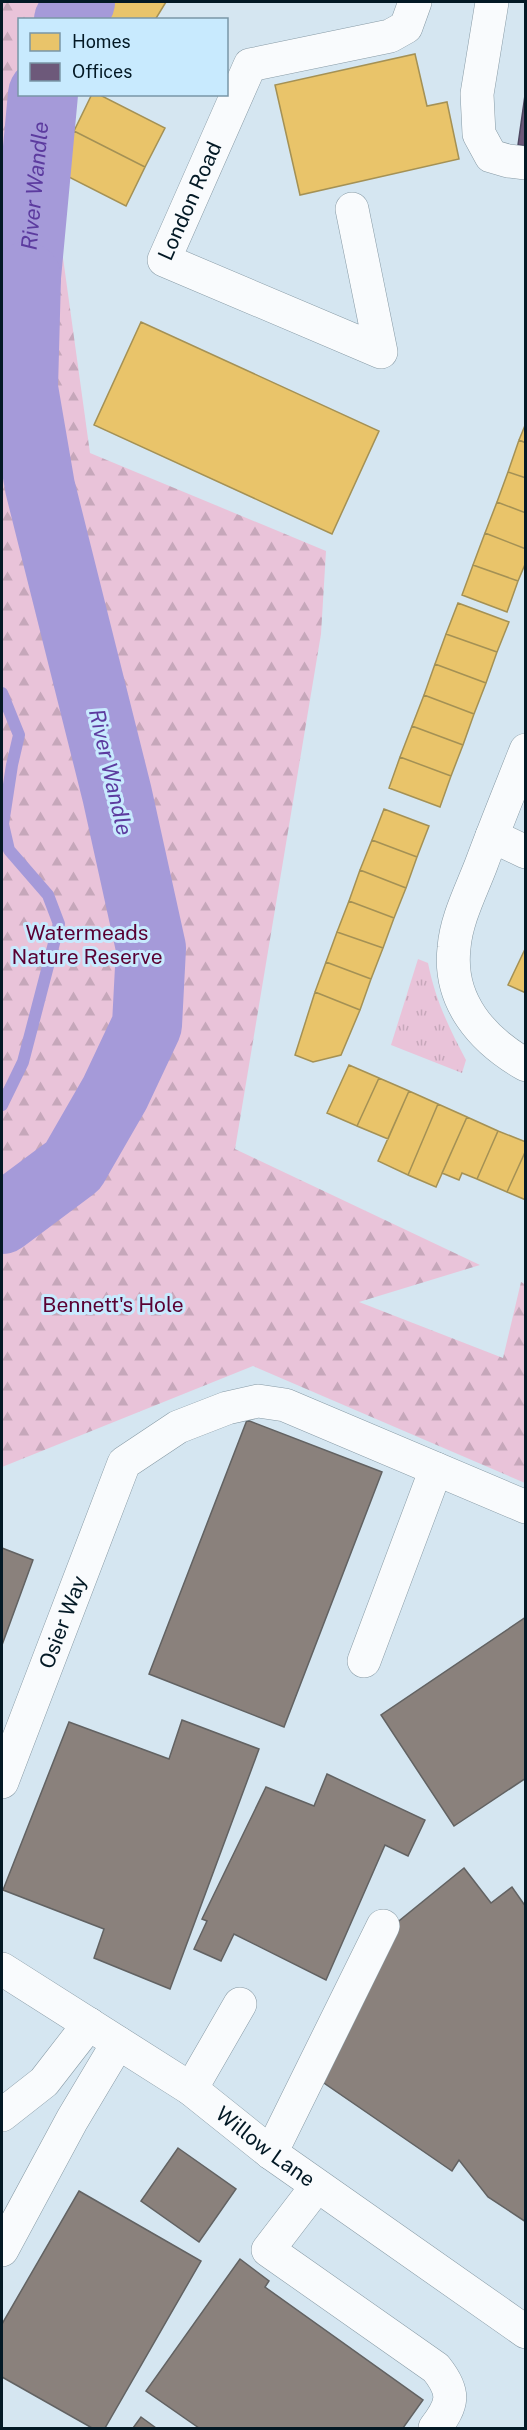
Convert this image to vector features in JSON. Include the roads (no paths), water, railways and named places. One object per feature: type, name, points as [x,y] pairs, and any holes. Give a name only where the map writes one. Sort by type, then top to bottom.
[{"type":"street","name":"London Road","points":[[352,209],[381,352],[164,261],[250,65],[390,36],[406,27],[415,2]]},
{"type":"street","points":[[492,2],[477,94],[479,134],[491,156],[525,163]]},
{"type":"street","points":[[525,750],[464,909],[454,947],[454,977],[465,1011],[490,1040],[525,1065]]},
{"type":"street","points":[[492,836],[525,852]]},
{"type":"street","name":"Osier Way","points":[[2,1782],[124,1463],[178,1427],[227,1408],[258,1401],[285,1405],[436,1469]]},
{"type":"street","points":[[364,1661],[436,1469],[525,1506]]},
{"type":"street","points":[[271,2153],[383,1926]]},
{"type":"street","name":"Willow Lane","points":[[2,1969],[191,2089],[271,2153],[525,2332]]},
{"type":"street","points":[[191,2089],[240,2004]]},
{"type":"street","points":[[2,2115],[44,2082],[89,2024]]},
{"type":"street","points":[[2,2250],[72,2120],[118,2043]]},
{"type":"street","points":[[317,2186],[268,2250],[436,2368],[446,2381],[451,2402],[447,2412],[435,2428]]},
{"type":"waterway","name":"River Wandle","points":[[70,18],[80,2]]},
{"type":"waterway","name":"River Wandle","points":[[2,272],[26,277],[43,96]]},
{"type":"waterway","name":"River Wandle","points":[[2,1219],[73,1166],[115,1093],[147,1025],[151,948],[117,794],[40,487],[23,388],[26,277]]},
{"type":"waterway","points":[[2,414],[23,388]]},
{"type":"waterway","points":[[2,693],[19,735],[3,824],[9,850],[48,895],[59,924],[23,1062],[2,1105]]},
{"type":"park label","name":"Watermeads Nature Reserve","points":[[87,945]]},
{"type":"park label","name":"Bennett's Hole","points":[[113,1305]]}]
